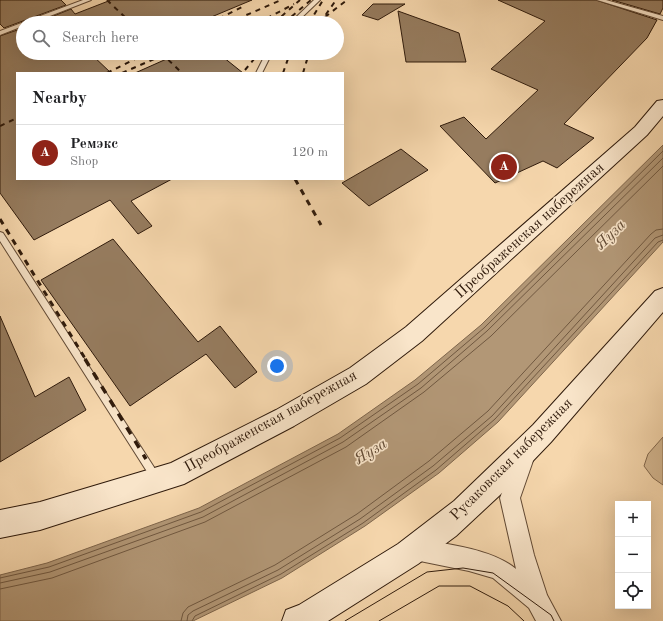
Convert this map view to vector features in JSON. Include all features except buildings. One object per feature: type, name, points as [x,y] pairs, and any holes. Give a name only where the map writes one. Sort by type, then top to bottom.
[{"type":"main road","name":"Преображенская набережная","points":[[0,524],[40,516],[175,475],[285,418],[358,376],[414,334],[539,223],[641,131],[663,105]]},
{"type":"main road","name":"Русаковская набережная","points":[[298,621],[309,616],[415,549],[463,512],[585,387],[663,297]]},
{"type":"street","points":[[526,449],[510,498],[523,555],[537,600],[549,621]]},
{"type":"street","points":[[415,549],[469,560],[499,569],[537,600]]},
{"type":"lane","points":[[69,0],[74,5]]},
{"type":"lane","points":[[45,16],[88,0]]},
{"type":"lane","points":[[300,16],[317,0]]},
{"type":"lane","points":[[600,0],[663,18]]},
{"type":"lane","points":[[0,33],[16,27]]},
{"type":"lane","points":[[260,72],[266,60]]},
{"type":"lane","points":[[0,235],[157,480]]},
{"type":"shaded area","points":[[663,437],[663,485],[653,478],[644,466],[648,454]]},
{"type":"water","name":"Яуза","points":[[663,145],[663,242],[498,422],[439,473],[365,526],[282,578],[193,621],[0,621],[0,575],[47,563],[199,508],[338,434],[415,380],[481,325]]},
{"type":"tram line","points":[[345,621],[427,572],[463,568],[493,573],[551,615],[554,621]]},
{"type":"tram line","points":[[379,621],[439,586],[470,586],[508,606],[524,621]]},
{"type":"railway","points":[[107,0],[124,16]]},
{"type":"railway","points":[[244,16],[281,0]]},
{"type":"railway","points":[[282,16],[300,0]]},
{"type":"railway","points":[[292,16],[311,0]]},
{"type":"railway","points":[[313,16],[323,0]]},
{"type":"railway","points":[[325,16],[336,0]]},
{"type":"railway","points":[[326,16],[347,0]]},
{"type":"railway","points":[[271,16],[294,4]]},
{"type":"railway","points":[[224,16],[242,7]]},
{"type":"railway","points":[[109,72],[133,60]]},
{"type":"railway","points":[[124,72],[152,60]]},
{"type":"railway","points":[[168,60],[181,72]]},
{"type":"railway","points":[[245,70],[253,60]]},
{"type":"railway","points":[[283,72],[288,60]]},
{"type":"railway","points":[[303,72],[307,60]]},
{"type":"railway","points":[[0,126],[16,118]]},
{"type":"railway","points":[[296,180],[321,225]]},
{"type":"railway","points":[[0,219],[86,360]]},
{"type":"railway","points":[[85,359],[146,459]]},
{"type":"place","name":"Ремэкс","points":[[504,167]]}]
